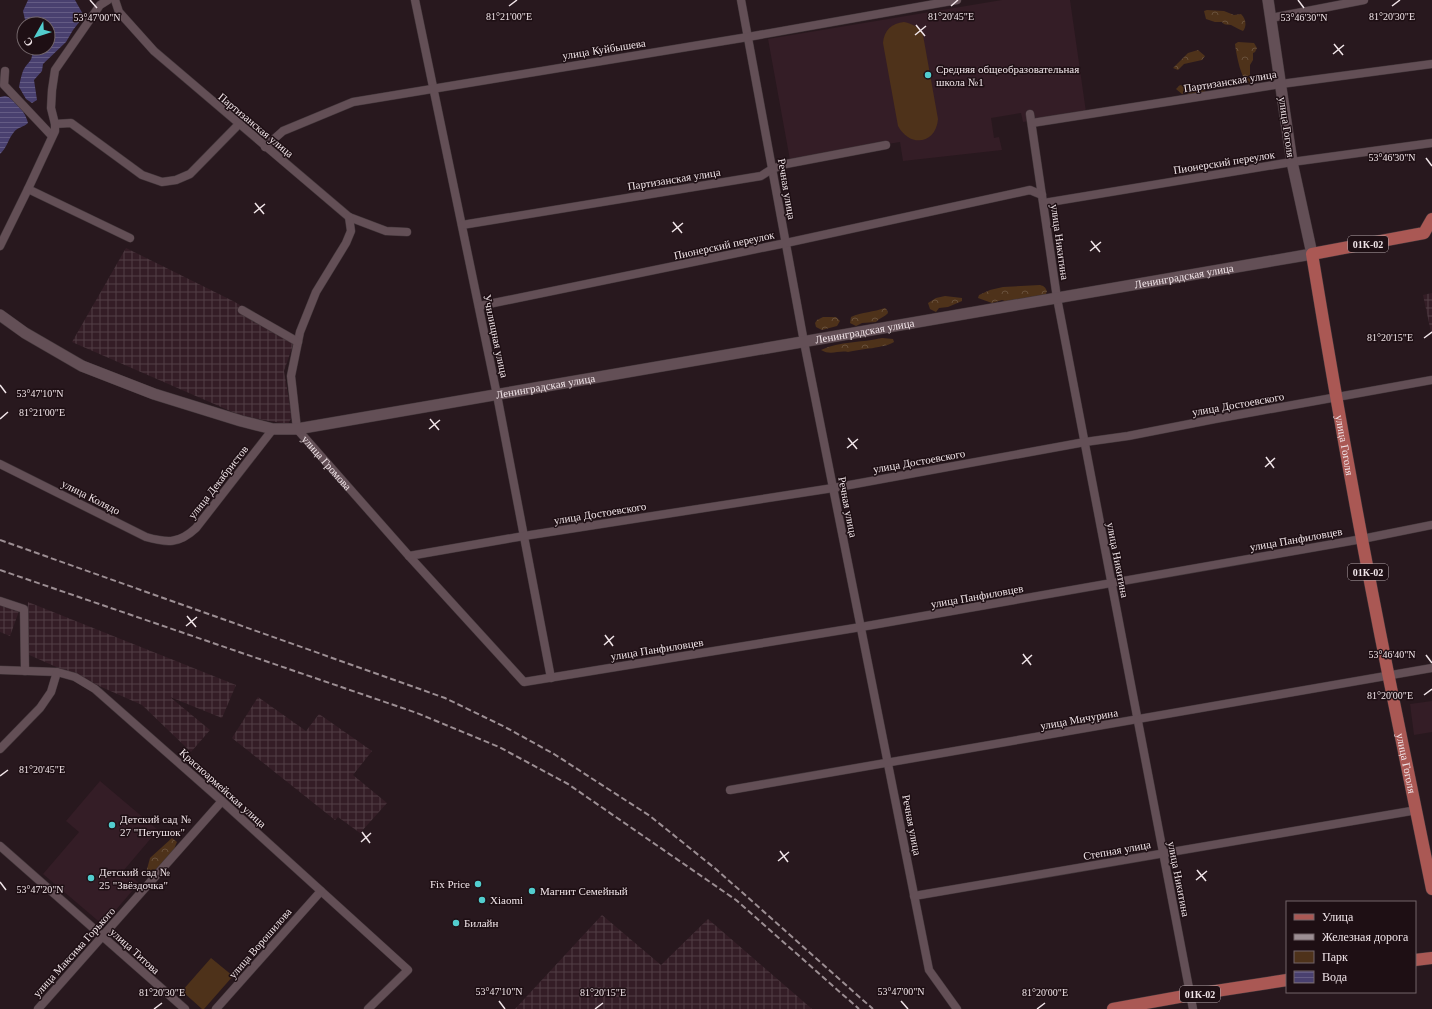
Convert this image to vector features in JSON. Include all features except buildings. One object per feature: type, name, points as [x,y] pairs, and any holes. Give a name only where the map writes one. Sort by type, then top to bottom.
[{"type":"main road","name":"01К-02","points":[[1428,233],[1432,219]]},
{"type":"main road","name":"Ленинградская улица","points":[[1312,254],[1428,233]]},
{"type":"main road","name":"улица Гоголя","points":[[1312,254],[1362,539],[1432,889]]},
{"type":"main road","points":[[1416,960],[1432,958]]},
{"type":"main road","name":"01К-02","points":[[1113,1009],[1286,980]]},
{"type":"street","points":[[0,246],[55,131],[52,108],[52,90],[55,70],[100,4],[108,0]]},
{"type":"street","name":"Партизанская улица","points":[[115,0],[119,12],[154,51],[349,218],[386,231],[407,232]]},
{"type":"street","name":"Училищная улица","points":[[415,0],[497,395],[551,678]]},
{"type":"street","name":"Речная улица","points":[[741,0],[804,342],[929,970],[957,1009]]},
{"type":"street","name":"улица Куйбышева","points":[[265,147],[283,131],[352,102],[748,37],[957,0]]},
{"type":"street","name":"улица Гоголя","points":[[1268,0],[1292,162],[1312,254]]},
{"type":"street","points":[[1271,18],[1364,0]]},
{"type":"street","name":"Партизанская улица","points":[[1032,123],[1281,84],[1432,64]]},
{"type":"street","points":[[5,71],[4,85],[52,136]]},
{"type":"street","name":"улица Никитина","points":[[1030,114],[1057,298],[1193,1009]]},
{"type":"street","points":[[55,124],[71,123],[142,175],[162,182],[176,180],[190,174],[239,124]]},
{"type":"street","name":"Пионерский переулок","points":[[479,306],[786,243],[1030,190],[1043,199],[1432,142]]},
{"type":"street","name":"Партизанская улица","points":[[462,225],[761,176],[772,169],[786,164],[886,145]]},
{"type":"street","points":[[28,189],[130,238]]},
{"type":"street","points":[[297,429],[292,376],[300,332],[316,292],[346,243],[351,231],[349,218]]},
{"type":"street","name":"Ленинградская улица","points":[[297,429],[1312,254]]},
{"type":"street","points":[[242,310],[298,342]]},
{"type":"street","name":"улица Громова","points":[[0,315],[25,333],[82,366],[154,394],[241,421],[273,429],[297,429],[409,556],[524,682]]},
{"type":"street","name":"улица Достоевского","points":[[409,556],[524,536],[833,488],[1432,380]]},
{"type":"street","name":"улица Декабристов","points":[[175,541],[187,536],[196,528],[273,429]]},
{"type":"street","name":"улица Колядо","points":[[0,464],[146,537],[175,541]]},
{"type":"street","name":"улица Панфиловцев","points":[[524,682],[861,627],[1362,539],[1432,525]]},
{"type":"street","points":[[0,601],[24,609],[25,671]]},
{"type":"street","name":"улица Мичурина","points":[[730,790],[1138,720],[1388,674],[1432,668]]},
{"type":"street","name":"Красноармейская улица","points":[[0,670],[57,672],[75,677],[95,689],[222,801],[408,970],[368,1009]]},
{"type":"street","points":[[0,749],[48,698],[57,672]]},
{"type":"street","name":"улица Максима Горького","points":[[38,1009],[222,801]]},
{"type":"street","name":"Степная улица","points":[[914,896],[1417,810]]},
{"type":"street","name":"улица Титова","points":[[0,846],[184,1009]]},
{"type":"street","name":"улица Ворошилова","points":[[216,1009],[320,891]]},
{"type":"shaded area","name":"Средняя общеобразовательная школа №1","points":[[1002,0],[1070,0],[1086,112],[1023,122],[1021,113],[991,118],[994,138],[999,137],[1002,150],[903,161],[900,142],[790,160],[768,39]]},
{"type":"shaded area","points":[[126,248],[233,301],[287,332],[294,342],[284,371],[292,417],[288,424],[244,417],[72,342]]},
{"type":"shaded area","points":[[1432,293],[1432,332],[1431,332],[1423,295]]},
{"type":"shaded area","points":[[28,602],[236,685],[222,718],[170,697],[210,730],[191,752],[142,705],[27,654]]},
{"type":"shaded area","points":[[0,604],[19,611],[10,636],[0,632]]},
{"type":"shaded area","points":[[258,697],[306,731],[319,714],[372,751],[353,775],[387,803],[360,833],[338,817],[335,820],[232,738]]},
{"type":"shaded area","points":[[1432,701],[1432,732],[1414,735],[1410,704]]},
{"type":"shaded area","points":[[100,781],[158,830],[124,870],[139,883],[103,925],[43,874],[79,832],[66,821]]},
{"type":"shaded area","points":[[602,915],[661,965],[708,919],[812,1009],[515,1009]]},
{"type":"green space","points":[[1204,11],[1224,11],[1234,15],[1241,14],[1245,22],[1243,31],[1222,22],[1215,22],[1206,19]]},
{"type":"green space","points":[[904,22],[915,26],[923,35],[938,119],[933,134],[922,140],[909,138],[898,126],[883,43],[885,34],[889,28]]},
{"type":"green space","points":[[1238,42],[1254,43],[1257,48],[1253,53],[1253,60],[1250,65],[1250,84],[1244,78],[1236,54],[1235,44]]},
{"type":"green space","points":[[1198,50],[1205,56],[1202,60],[1184,64],[1178,70],[1173,68],[1188,53]]},
{"type":"green space","points":[[1180,85],[1198,85],[1204,88],[1206,92],[1191,95],[1185,92],[1182,94],[1176,89]]},
{"type":"green space","points":[[1040,285],[1047,291],[1045,296],[1008,302],[1002,300],[992,303],[978,298],[979,295],[990,290],[1003,287]]},
{"type":"green space","points":[[945,296],[962,298],[962,301],[948,307],[939,308],[936,312],[930,309],[928,303],[936,298]]},
{"type":"green space","points":[[885,308],[888,313],[876,322],[862,323],[856,326],[850,323],[851,317]]},
{"type":"green space","points":[[823,317],[836,317],[840,321],[837,326],[822,330],[816,327],[815,323]]},
{"type":"green space","points":[[882,338],[893,339],[894,342],[879,347],[848,352],[828,353],[821,350],[836,345]]},
{"type":"green space","points":[[172,838],[177,842],[174,850],[153,872],[148,875],[146,873],[150,858]]},
{"type":"green space","points":[[211,958],[233,976],[204,1009],[202,1009],[182,991]]},
{"type":"water","points":[[28,0],[75,0],[84,16],[66,42],[56,52],[56,16],[24,16],[23,11]]},
{"type":"water","points":[[32,56],[51,56],[43,64],[42,71],[34,80],[37,100],[32,103],[26,99],[19,87],[23,71]]},
{"type":"water","points":[[0,97],[9,97],[20,106],[28,123],[14,132],[0,154]]},
{"type":"railway","points":[[0,540],[445,698],[505,727],[554,754],[650,816],[717,870],[873,1009]]},
{"type":"railway","points":[[0,570],[417,713],[499,747],[568,784],[736,900],[859,1009]]},
{"type":"place","name":"Средняя общеобразовательная школа №1","points":[[928,75]]},
{"type":"place","name":"Детский сад № 27 \"Петушок\"","points":[[112,825]]},
{"type":"place","name":"Детский сад № 25 \"Звёздочка\"","points":[[91,878]]},
{"type":"place","name":"Fix Price","points":[[478,884]]},
{"type":"place","name":"Магнит Семейный","points":[[532,891]]},
{"type":"place","name":"Xiaomi","points":[[482,900]]},
{"type":"place","name":"Билайн","points":[[456,923]]}]
